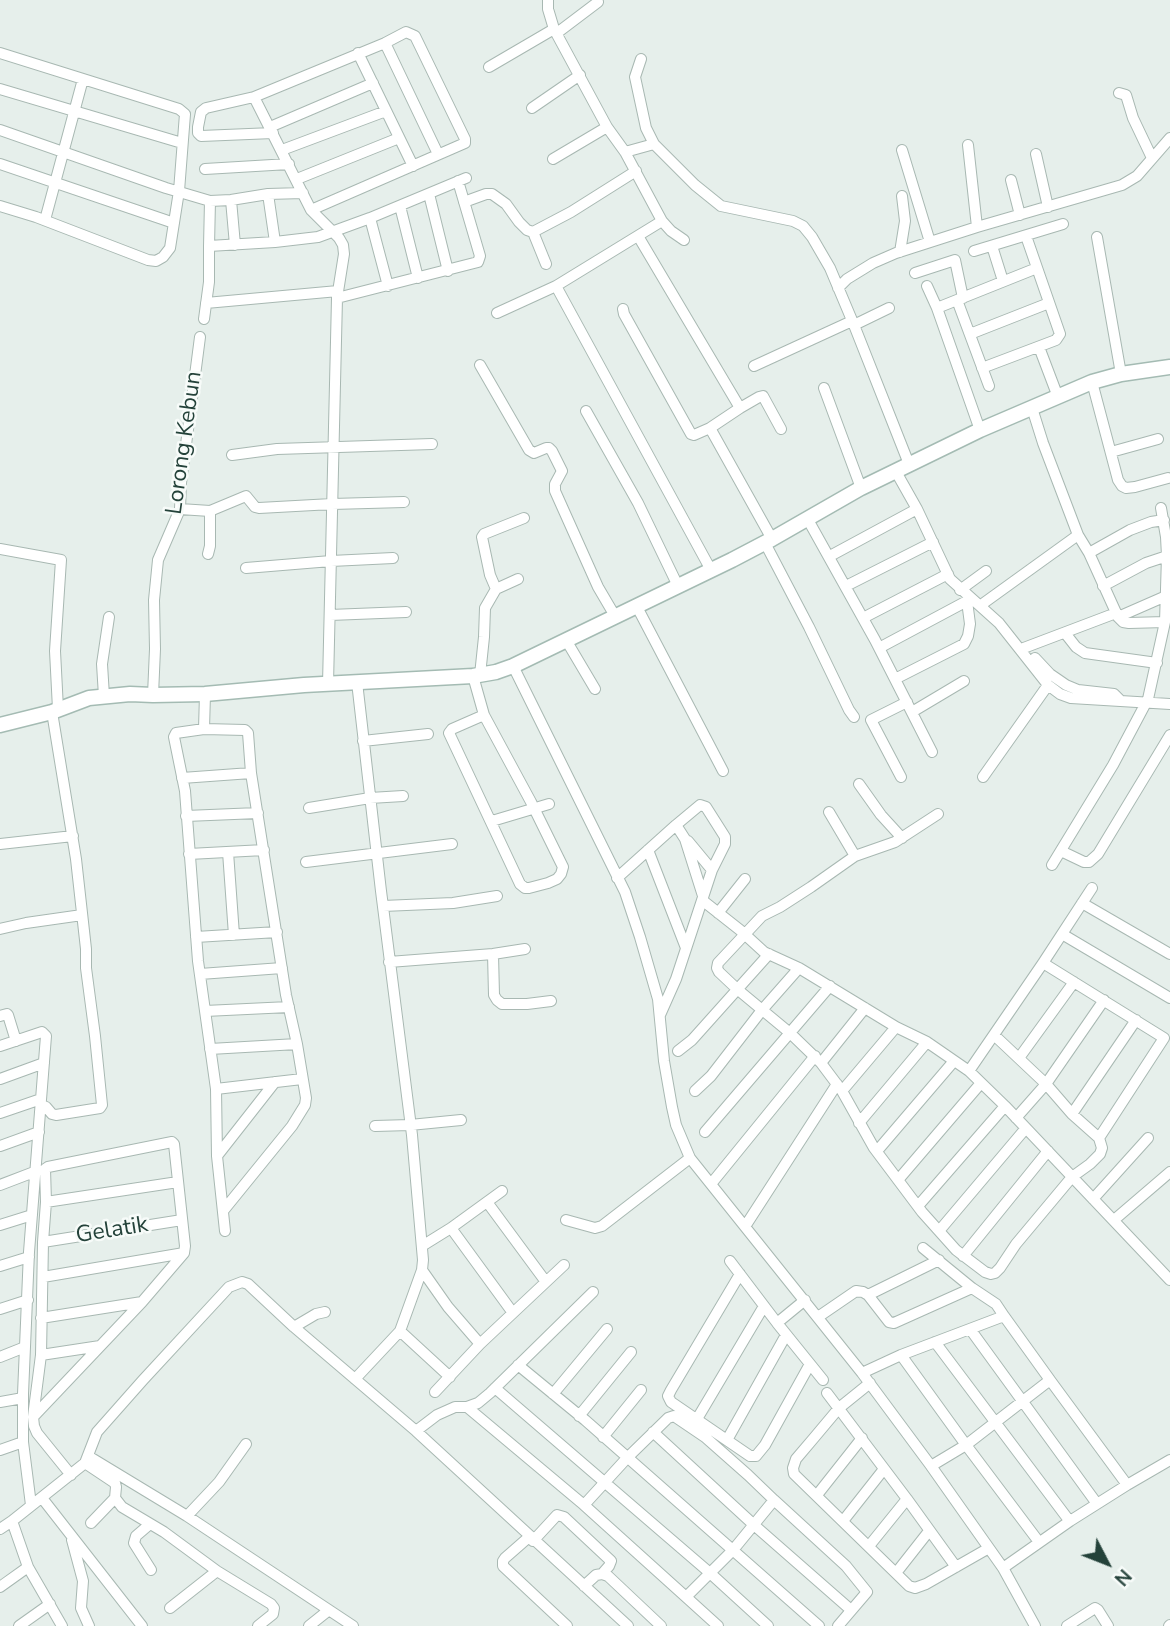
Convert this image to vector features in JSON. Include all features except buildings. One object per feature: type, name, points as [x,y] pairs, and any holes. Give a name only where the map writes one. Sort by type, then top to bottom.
[{"type":"main road","points":[[0,725],[55,711],[89,698],[104,696],[205,694],[477,675],[513,666],[769,541],[861,488],[981,430],[1092,382],[1121,374],[1170,367]]},
{"type":"street","points":[[548,0],[555,31],[607,127],[625,152],[662,221],[684,240]]},
{"type":"street","points":[[489,67],[555,31],[598,2]]},
{"type":"street","points":[[311,210],[465,143],[415,36],[407,32],[254,97],[203,110],[198,133],[201,136],[272,130],[373,83]]},
{"type":"street","points":[[385,43],[438,154]]},
{"type":"street","points":[[0,53],[185,114],[179,191],[170,248],[156,261],[0,206]]},
{"type":"street","points":[[358,54],[412,166]]},
{"type":"street","points":[[641,59],[635,77],[646,128],[654,145],[721,206],[793,221],[803,226],[812,237],[853,323],[917,509],[950,579],[1066,685],[1078,690],[1114,694],[1121,701]]},
{"type":"street","points":[[531,108],[580,75]]},
{"type":"street","points":[[45,220],[83,79]]},
{"type":"street","points":[[0,89],[183,143]]},
{"type":"street","points":[[1119,93],[1126,95],[1133,118],[1152,158]]},
{"type":"street","points":[[254,97],[311,210],[334,232],[343,245],[337,294],[328,684]]},
{"type":"street","points":[[282,150],[386,111]]},
{"type":"street","points":[[553,159],[607,127]]},
{"type":"street","points":[[0,130],[211,201],[303,193]]},
{"type":"street","points":[[297,179],[399,138]]},
{"type":"street","points":[[838,288],[847,278],[900,252],[1131,181],[1170,138]]},
{"type":"street","points":[[625,152],[654,145]]},
{"type":"street","points":[[968,145],[977,227]]},
{"type":"street","points":[[902,150],[930,242]]},
{"type":"street","points":[[1036,154],[1048,206]]},
{"type":"street","points":[[0,164],[174,223]]},
{"type":"street","points":[[205,169],[289,164]]},
{"type":"street","points":[[464,202],[492,194],[506,204],[527,230],[533,232],[571,212],[636,171]]},
{"type":"street","points":[[206,303],[337,294],[388,286],[476,264],[480,259],[464,202],[462,180],[318,237],[209,246]]},
{"type":"street","points":[[1011,180],[1020,215]]},
{"type":"street","points":[[268,194],[275,242]]},
{"type":"street","points":[[429,194],[448,271]]},
{"type":"street","points":[[900,252],[905,221],[902,196]]},
{"type":"street","points":[[231,200],[235,245]]},
{"type":"street","points":[[204,318],[211,201]]},
{"type":"street","points":[[400,206],[418,278]]},
{"type":"street","points":[[370,218],[388,286]]},
{"type":"street","points":[[498,313],[556,286],[662,221]]},
{"type":"street","points":[[974,251],[1063,225]]},
{"type":"street","points":[[533,232],[546,264]]},
{"type":"street","points":[[638,236],[740,408]]},
{"type":"street","points":[[982,369],[1056,340],[1060,334],[1026,236]]},
{"type":"street","points":[[1097,237],[1121,374]]},
{"type":"street","points":[[992,246],[1003,281]]},
{"type":"street","points":[[915,273],[955,260],[960,299],[989,386]]},
{"type":"street","points":[[937,308],[1037,268]]},
{"type":"street","points":[[556,286],[711,570]]},
{"type":"street","points":[[927,286],[981,430]]},
{"type":"street","points":[[970,334],[1049,303]]},
{"type":"street","points":[[754,366],[889,308]]},
{"type":"street","points":[[623,309],[691,434],[710,428],[763,396],[781,429]]},
{"type":"street","name":"Lorong Kebun","points":[[153,695],[154,600],[158,560],[180,509],[200,337]]},
{"type":"street","points":[[1039,346],[1058,397]]},
{"type":"street","points":[[480,365],[529,450],[534,453],[548,448],[552,451],[562,471],[555,484],[555,491],[598,587],[615,616]]},
{"type":"street","points":[[1092,382],[1118,480],[1122,486],[1126,488],[1168,478]]},
{"type":"street","points":[[824,388],[861,488]]},
{"type":"street","points":[[1032,408],[1078,535],[1117,615],[1123,622],[1129,623],[1165,622]]},
{"type":"street","points":[[586,411],[638,503],[678,586]]},
{"type":"street","points":[[710,428],[769,541],[849,710],[855,717]]},
{"type":"street","points":[[1111,453],[1158,439]]},
{"type":"street","points":[[232,455],[277,449],[432,444]]},
{"type":"street","points":[[180,509],[210,511],[246,496],[259,509],[404,502]]},
{"type":"street","points":[[1052,865],[1113,765],[1146,704],[1165,622],[1167,556],[1161,508]]},
{"type":"street","points":[[830,556],[917,509]]},
{"type":"street","points":[[208,554],[210,511]]},
{"type":"street","points":[[496,589],[490,575],[482,537],[524,518]]},
{"type":"street","points":[[807,518],[830,556],[932,752]]},
{"type":"street","points":[[1089,553],[1130,530],[1164,520]]},
{"type":"street","points":[[981,606],[1078,535]]},
{"type":"street","points":[[846,586],[933,542]]},
{"type":"street","points":[[0,549],[61,560],[55,651],[55,711],[73,836],[102,1106],[56,1115],[41,1102]]},
{"type":"street","points":[[1103,586],[1167,556]]},
{"type":"street","points":[[246,568],[393,558]]},
{"type":"street","points":[[960,590],[986,571]]},
{"type":"street","points":[[863,618],[948,574]]},
{"type":"street","points":[[484,715],[449,732],[520,884],[529,888],[557,878],[563,867],[484,715],[477,675],[484,637],[485,608],[496,589],[518,579]]},
{"type":"street","points":[[1024,648],[1166,596]]},
{"type":"street","points":[[879,648],[969,599]]},
{"type":"street","points":[[895,679],[964,644],[970,624],[969,599]]},
{"type":"street","points":[[636,605],[723,771]]},
{"type":"street","points":[[330,615],[407,612]]},
{"type":"street","points":[[104,696],[102,664],[108,617]]},
{"type":"street","points":[[1065,633],[1076,647],[1085,653],[1157,663]]},
{"type":"street","points":[[566,640],[595,689]]},
{"type":"street","points":[[1024,648],[1048,685],[1060,694],[1071,698],[1170,704]]},
{"type":"street","points":[[513,666],[625,892],[658,999],[672,1107],[676,1125],[690,1158],[805,1300],[931,1466],[1003,1568],[1035,1626]]},
{"type":"street","points":[[912,712],[964,681]]},
{"type":"street","points":[[355,1379],[400,1331],[422,1270],[411,1129],[357,682]]},
{"type":"street","points":[[983,777],[1048,685]]},
{"type":"street","points":[[204,729],[205,694]]},
{"type":"street","points":[[901,777],[871,720],[906,702]]},
{"type":"street","points":[[223,1211],[292,1126],[302,1111],[306,1098],[276,932],[251,773],[248,733],[246,730],[204,729],[175,734],[182,778],[200,974],[216,1089],[217,1156],[225,1231]]},
{"type":"street","points":[[363,741],[428,734]]},
{"type":"street","points":[[1061,851],[1084,862],[1089,862],[1098,855],[1170,736]]},
{"type":"street","points":[[182,778],[251,773]]},
{"type":"street","points":[[859,784],[902,838]]},
{"type":"street","points":[[309,808],[403,796]]},
{"type":"street","points":[[492,821],[549,804]]},
{"type":"street","points":[[617,878],[698,807],[706,807],[726,841],[712,870],[676,979],[660,1015]]},
{"type":"street","points":[[830,812],[855,856]]},
{"type":"street","points":[[186,817],[258,813]]},
{"type":"street","points":[[938,814],[895,842],[855,856],[811,887],[762,916],[718,963],[717,968],[818,1060],[839,1087],[877,1151],[918,1206],[963,1256],[991,1274],[995,1273],[1072,1177],[1090,1164],[1102,1148],[1099,1138],[994,1035]]},
{"type":"street","points":[[676,825],[712,870]]},
{"type":"street","points":[[0,844],[73,836]]},
{"type":"street","points":[[685,839],[703,899],[718,913],[764,952],[799,968],[896,1027],[927,1042],[969,1071],[1167,1276]]},
{"type":"street","points":[[306,862],[452,844]]},
{"type":"street","points":[[189,853],[264,850]]},
{"type":"street","points":[[648,850],[686,948]]},
{"type":"street","points":[[228,852],[234,935]]},
{"type":"street","points":[[718,913],[745,879]]},
{"type":"street","points":[[969,1071],[1091,888]]},
{"type":"street","points":[[383,906],[498,896]]},
{"type":"street","points":[[1082,903],[1170,954]]},
{"type":"street","points":[[0,929],[82,915]]},
{"type":"street","points":[[196,937],[276,932]]},
{"type":"street","points":[[1062,934],[1170,998]]},
{"type":"street","points":[[390,962],[525,949]]},
{"type":"street","points":[[493,954],[494,995],[497,1000],[502,1004],[551,1001]]},
{"type":"street","points":[[678,1051],[692,1040],[769,954]]},
{"type":"street","points":[[1043,963],[1164,1038]]},
{"type":"street","points":[[200,974],[282,968]]},
{"type":"street","points":[[695,1091],[711,1076],[762,1010],[799,968]]},
{"type":"street","points":[[1019,1058],[1074,982]]},
{"type":"street","points":[[705,1132],[830,986]]},
{"type":"street","points":[[1016,1118],[1046,1084],[1104,1000]]},
{"type":"street","points":[[205,1011],[289,1007]]},
{"type":"street","points":[[711,1184],[865,1007]]},
{"type":"street","points":[[0,1016],[8,1014],[16,1041]]},
{"type":"street","points":[[1072,1114],[1136,1020]]},
{"type":"street","points":[[746,1225],[839,1087],[896,1027]]},
{"type":"street","points":[[1099,1138],[1170,1029]]},
{"type":"street","points":[[0,1046],[41,1032],[46,1039],[34,1172],[23,1398],[23,1442],[31,1505]]},
{"type":"street","points":[[859,1122],[927,1042]]},
{"type":"street","points":[[210,1049],[297,1044]]},
{"type":"street","points":[[877,1151],[954,1061]]},
{"type":"street","points":[[0,1079],[44,1063]]},
{"type":"street","points":[[216,1089],[302,1079]]},
{"type":"street","points":[[217,1156],[275,1082]]},
{"type":"street","points":[[898,1180],[981,1083]]},
{"type":"street","points":[[0,1113],[41,1102]]},
{"type":"street","points":[[918,1206],[1005,1106]]},
{"type":"street","points":[[375,1126],[411,1129],[461,1120]]},
{"type":"street","points":[[939,1231],[1026,1128]]},
{"type":"street","points":[[0,1146],[39,1132]]},
{"type":"street","points":[[1093,1199],[1148,1138]]},
{"type":"street","points":[[33,1417],[142,1302],[184,1253],[174,1144],[170,1142],[48,1167],[45,1171],[41,1355],[33,1417],[37,1433],[71,1475]]},
{"type":"street","points":[[963,1256],[1048,1151]]},
{"type":"street","points":[[566,1220],[596,1228],[603,1226],[690,1158]]},
{"type":"street","points":[[0,1185],[34,1172]]},
{"type":"street","points":[[1114,1220],[1170,1172]]},
{"type":"street","points":[[46,1202],[178,1182]]},
{"type":"street","points":[[422,1246],[502,1191]]},
{"type":"street","points":[[487,1202],[546,1282]]},
{"type":"street","points":[[0,1225],[32,1215]]},
{"type":"street","name":"Gelatik","points":[[43,1241],[181,1220]]},
{"type":"street","points":[[451,1228],[513,1313]]},
{"type":"street","points":[[923,1248],[996,1304],[1125,1482]]},
{"type":"street","points":[[43,1277],[184,1253]]},
{"type":"street","points":[[0,1266],[29,1257]]},
{"type":"street","points":[[730,1261],[823,1380]]},
{"type":"street","points":[[868,1295],[939,1261]]},
{"type":"street","points":[[1167,1276],[1170,1262]]},
{"type":"street","points":[[436,1392],[481,1344],[564,1265]]},
{"type":"street","points":[[422,1270],[448,1307],[481,1344]]},
{"type":"street","points":[[740,1274],[671,1390],[668,1396],[671,1402],[750,1456],[756,1456],[765,1446],[810,1364]]},
{"type":"street","points":[[62,1626],[4,1523],[42,1498],[87,1460],[97,1433],[143,1380],[229,1287],[242,1282],[248,1284],[293,1327],[416,1431],[628,1626]]},
{"type":"street","points":[[418,1283],[448,1307]]},
{"type":"street","points":[[818,1317],[856,1291],[868,1295],[889,1322],[894,1323],[972,1288]]},
{"type":"street","points":[[416,1431],[437,1415],[455,1407],[478,1403],[593,1292]]},
{"type":"street","points":[[0,1309],[28,1300]]},
{"type":"street","points":[[777,1323],[805,1300]]},
{"type":"street","points":[[41,1318],[142,1302]]},
{"type":"street","points":[[697,1419],[764,1306]]},
{"type":"street","points":[[293,1327],[325,1312]]},
{"type":"street","points":[[862,1373],[901,1355],[1004,1316]]},
{"type":"street","points":[[970,1328],[1096,1501]]},
{"type":"street","points":[[552,1394],[607,1329]]},
{"type":"street","points":[[400,1331],[450,1377]]},
{"type":"street","points":[[727,1440],[786,1335]]},
{"type":"street","points":[[935,1342],[1068,1519]]},
{"type":"street","points":[[41,1355],[100,1346]]},
{"type":"street","points":[[0,1357],[25,1347]]},
{"type":"street","points":[[579,1416],[631,1352]]},
{"type":"street","points":[[901,1355],[1039,1542]]},
{"type":"street","points":[[518,1365],[818,1626]]},
{"type":"street","points":[[931,1466],[966,1444],[1050,1380]]},
{"type":"street","points":[[870,1384],[839,1408],[796,1459],[794,1474],[909,1586],[915,1588],[989,1548]]},
{"type":"street","points":[[495,1388],[768,1626]]},
{"type":"street","points":[[603,1437],[641,1390]]},
{"type":"street","points":[[827,1393],[956,1567]]},
{"type":"street","points":[[0,1402],[23,1398]]},
{"type":"street","points":[[467,1407],[584,1505],[718,1626]]},
{"type":"street","points":[[584,1505],[668,1418],[679,1418],[748,1475],[846,1566],[867,1592],[838,1626]]},
{"type":"street","points":[[653,1432],[852,1610]]},
{"type":"street","points":[[817,1495],[862,1438]]},
{"type":"street","points":[[0,1450],[23,1442]]},
{"type":"street","points":[[187,1516],[219,1482],[246,1444]]},
{"type":"street","points":[[87,1460],[115,1483],[116,1487],[115,1498],[91,1522]]},
{"type":"street","points":[[87,1460],[187,1516],[353,1626]]},
{"type":"street","points":[[1003,1568],[1127,1485],[1170,1460]]},
{"type":"street","points":[[843,1521],[884,1469]]},
{"type":"street","points":[[42,1498],[142,1626]]},
{"type":"street","points":[[115,1498],[122,1507],[164,1532],[217,1571],[273,1606],[273,1614],[258,1626]]},
{"type":"street","points":[[869,1546],[907,1499]]},
{"type":"street","points":[[686,1598],[733,1550],[774,1500]]},
{"type":"street","points":[[567,1626],[503,1566],[505,1558],[557,1515],[564,1517],[611,1561],[602,1574]]},
{"type":"street","points":[[150,1524],[134,1543],[151,1570]]},
{"type":"street","points":[[896,1573],[929,1531]]},
{"type":"street","points":[[72,1536],[83,1581],[81,1608],[89,1626]]},
{"type":"street","points":[[0,1587],[28,1567]]},
{"type":"street","points":[[170,1608],[217,1571]]},
{"type":"street","points":[[584,1586],[596,1575],[608,1576],[662,1626]]},
{"type":"street","points":[[19,1626],[50,1604]]},
{"type":"street","points":[[1067,1626],[1095,1608],[1108,1626]]},
{"type":"street","points":[[309,1626],[329,1610]]}]
